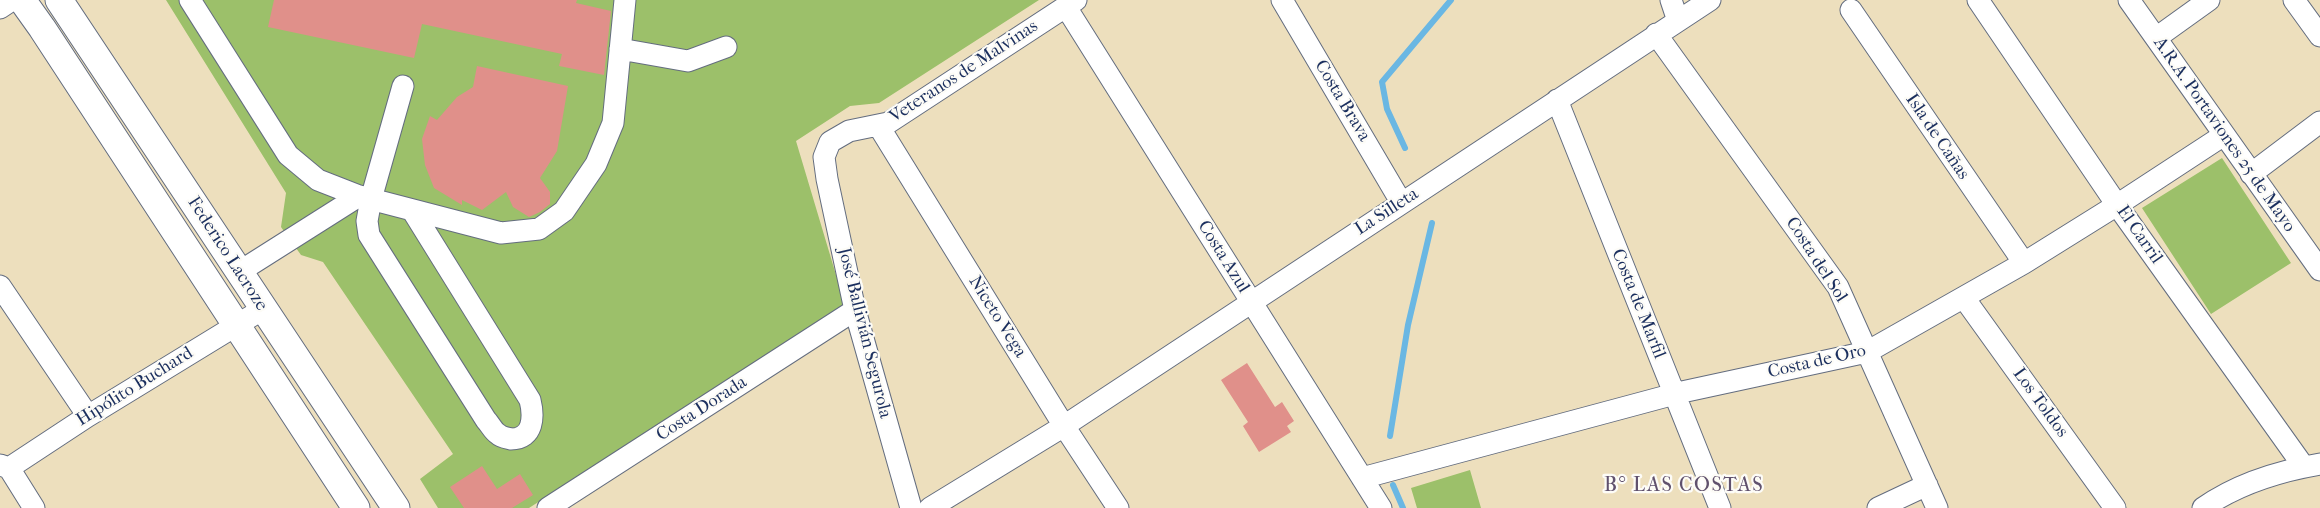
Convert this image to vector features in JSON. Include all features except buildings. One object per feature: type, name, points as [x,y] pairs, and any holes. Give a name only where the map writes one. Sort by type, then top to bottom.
[{"type":"main road","name":"Federico Lacroze","points":[[22,0],[356,508]]},
{"type":"main road","name":"Federico Lacroze","points":[[59,0],[396,508]]},
{"type":"street","points":[[0,8],[12,0]]},
{"type":"street","points":[[190,0],[288,155],[318,180],[365,198],[501,233],[539,229],[564,211],[596,164],[613,123],[625,0]]},
{"type":"street","name":"Costa Brava","points":[[1282,0],[1401,202]]},
{"type":"street","points":[[1671,0],[1678,21]]},
{"type":"street","name":"La Silleta","points":[[930,508],[1064,426],[1710,0]]},
{"type":"street","name":"El Carril","points":[[1978,0],[2118,205],[2312,465]]},
{"type":"street","name":"A.R.A. Portaviones 25 de Mayo","points":[[2129,0],[2320,270]]},
{"type":"street","points":[[2156,38],[2209,0]]},
{"type":"street","points":[[2294,0],[2320,36]]},
{"type":"street","name":"Veteranos de Malvinas","points":[[824,157],[830,142],[849,131],[888,123],[1071,3]]},
{"type":"street","name":"Costa Azul","points":[[1071,3],[1251,301],[1381,508]]},
{"type":"street","name":"Isla de Cañas","points":[[1851,10],[2024,263]]},
{"type":"street","name":"Costa del Sol","points":[[1656,34],[1838,287],[1937,508]]},
{"type":"street","points":[[620,49],[688,61],[726,47]]},
{"type":"street","points":[[403,86],[365,198],[369,235],[486,420],[498,435],[507,439],[516,439],[530,430],[533,412],[530,400],[412,210]]},
{"type":"street","name":"Costa de Marfil","points":[[1557,100],[1720,508]]},
{"type":"street","points":[[2251,174],[2320,122]]},
{"type":"street","name":"Niceto Vega","points":[[878,125],[1064,426],[1118,508]]},
{"type":"street","name":"Costa de Oro","points":[[1362,478],[1674,394],[1867,352],[2024,263],[2118,205],[2224,135]]},
{"type":"street","name":"José Ballivián Segurola","points":[[824,157],[826,179],[855,310],[911,508]]},
{"type":"street","points":[[239,272],[365,198]]},
{"type":"street","points":[[0,286],[88,416]]},
{"type":"street","name":"Los Toldos","points":[[1964,298],[2115,508]]},
{"type":"street","name":"Hipólito Buchard","points":[[4,466],[263,309]]},
{"type":"street","name":"Costa Dorada","points":[[548,508],[855,310]]},
{"type":"street","points":[[2203,508],[2219,496],[2244,484],[2312,465]]},
{"type":"street","points":[[4,466],[34,508]]},
{"type":"street","points":[[1878,508],[1927,485]]},
{"type":"green space","points":[[166,0],[1039,0],[879,103],[850,106],[796,141],[845,305],[529,508],[438,508],[420,479],[453,454],[323,262],[301,255],[281,227],[286,193]]},
{"type":"green space","points":[[2222,158],[2291,263],[2211,314],[2142,208]]},
{"type":"green space","points":[[1470,470],[1481,508],[1417,508],[1411,488]]},
{"type":"waterway","points":[[1405,148],[1387,109],[1382,82],[1451,0]]},
{"type":"waterway","points":[[1390,436],[1408,325],[1432,223]]},
{"type":"waterway","points":[[1393,485],[1403,508]]},
{"type":"district","name":"B° LAS COSTAS","points":[[1684,486]]}]
